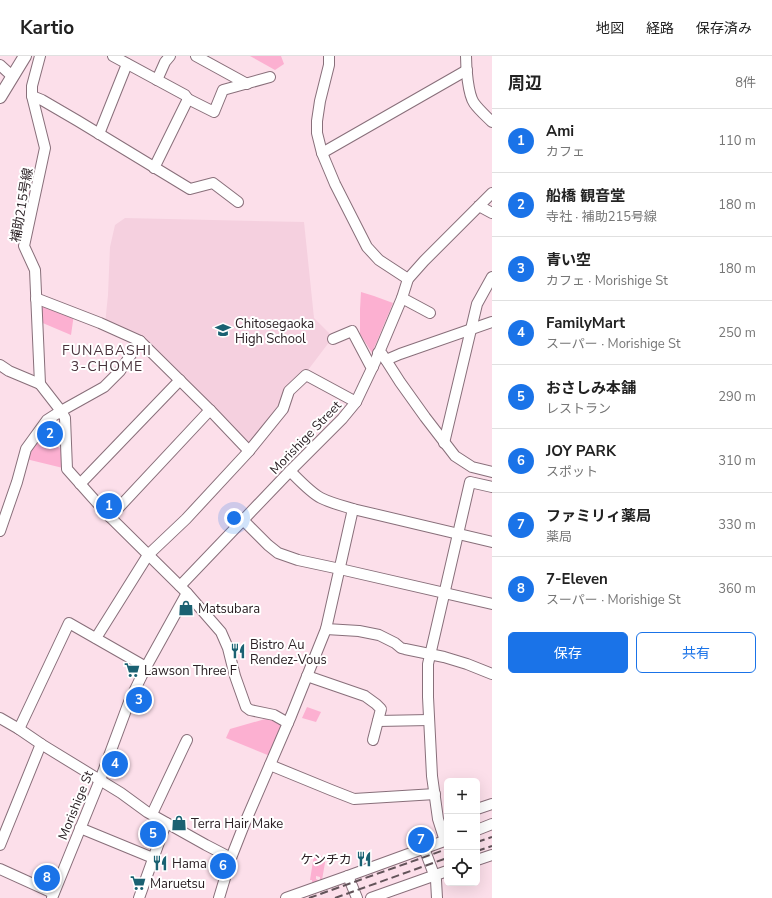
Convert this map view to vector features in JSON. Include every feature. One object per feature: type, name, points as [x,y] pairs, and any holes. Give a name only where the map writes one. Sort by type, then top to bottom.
[{"type":"main road","points":[[0,97],[25,56]]},
{"type":"street","name":"補助215号線","points":[[40,56],[32,86],[32,96],[45,148],[24,246],[35,270],[40,384]]},
{"type":"street","points":[[113,56],[185,95],[188,99],[214,112],[224,90],[270,77]]},
{"type":"street","points":[[157,80],[165,62],[170,56]]},
{"type":"street","points":[[196,56],[247,84]]},
{"type":"street","points":[[330,56],[320,101],[317,133],[322,153],[335,184],[367,247],[379,260],[408,279],[492,193]]},
{"type":"street","points":[[466,56],[466,70],[471,97],[474,103],[492,122]]},
{"type":"street","points":[[99,134],[127,64]]},
{"type":"street","points":[[0,65],[12,76]]},
{"type":"street","points":[[322,153],[466,70]]},
{"type":"street","points":[[32,96],[42,100],[190,189],[213,183],[238,202]]},
{"type":"street","points":[[154,168],[188,99]]},
{"type":"street","points":[[479,206],[492,213]]},
{"type":"street","points":[[444,443],[477,304],[492,277]]},
{"type":"street","name":"Morishige Street","points":[[183,590],[243,520],[342,419],[356,402],[373,367],[402,298],[408,279]]},
{"type":"street","points":[[402,298],[430,313]]},
{"type":"street","points":[[36,299],[100,323],[140,341],[249,451]]},
{"type":"street","points":[[386,360],[492,322]]},
{"type":"street","points":[[333,339],[352,331],[370,365],[373,367]]},
{"type":"street","points":[[0,530],[17,482],[26,449],[47,420],[104,387],[120,371],[140,341]]},
{"type":"street","points":[[378,353],[382,354],[400,382],[455,456],[472,467],[492,472]]},
{"type":"street","points":[[0,365],[9,371],[40,384],[65,418],[67,469],[110,517],[183,590],[221,632],[228,648],[235,676],[246,707],[250,710],[274,715],[288,723]]},
{"type":"street","points":[[96,638],[148,555],[186,519],[249,451],[283,409],[289,391],[306,375],[356,402]]},
{"type":"street","points":[[80,484],[180,380]]},
{"type":"street","points":[[110,517],[210,410]]},
{"type":"street","points":[[290,471],[320,498],[353,509],[492,542]]},
{"type":"street","points":[[444,835],[438,819],[432,776],[428,664],[470,482],[492,486]]},
{"type":"street","points":[[219,898],[231,858],[244,825],[288,723],[326,629],[353,509]]},
{"type":"street","points":[[243,520],[278,553],[298,560],[492,604]]},
{"type":"street","name":"Morishige St","points":[[53,896],[100,780],[129,702],[183,590]]},
{"type":"street","points":[[19,729],[69,623],[146,667]]},
{"type":"street","points":[[326,629],[359,631],[379,635],[395,643],[401,648],[467,664],[492,674]]},
{"type":"street","points":[[307,676],[365,696],[376,704],[381,709],[373,740]]},
{"type":"street","points":[[0,718],[166,823],[231,858]]},
{"type":"street","points":[[378,721],[429,720]]},
{"type":"street","points":[[152,814],[187,740]]},
{"type":"street","points":[[0,845],[41,744]]},
{"type":"street","points":[[270,765],[354,799],[435,794]]},
{"type":"street","points":[[480,808],[492,804]]},
{"type":"street","points":[[139,898],[166,823]]},
{"type":"street","points":[[480,829],[492,824]]},
{"type":"street","points":[[80,828],[153,858]]},
{"type":"street","points":[[286,898],[444,841]]},
{"type":"street","points":[[424,848],[436,880],[437,898]]},
{"type":"street","points":[[480,859],[492,855]]},
{"type":"street","points":[[0,869],[53,896]]},
{"type":"street","points":[[371,898],[444,872]]},
{"type":"street","points":[[348,876],[357,898]]},
{"type":"shaded area","points":[[250,56],[281,56],[284,64],[275,70]]},
{"type":"shaded area","name":"Chitosegaoka High School","points":[[125,218],[304,222],[314,318],[333,337],[282,408],[248,449],[141,340],[105,324],[110,247],[115,225]]},
{"type":"shaded area","points":[[361,292],[393,303],[372,353],[360,334]]},
{"type":"shaded area","points":[[37,300],[74,314],[71,335],[38,321]]},
{"type":"shaded area","points":[[39,436],[63,450],[63,468],[26,459]]},
{"type":"shaded area","points":[[307,707],[321,712],[316,722],[302,718]]},
{"type":"shaded area","points":[[272,717],[284,724],[270,756],[226,738],[230,729]]},
{"type":"shaded area","points":[[314,855],[326,857],[322,880],[320,880],[320,877],[316,876],[318,883],[310,880]]},
{"type":"railway","points":[[480,841],[492,837]]},
{"type":"railway","points":[[480,850],[492,846]]},
{"type":"railway","points":[[309,898],[444,850]]},
{"type":"railway","points":[[335,898],[444,859]]},
{"type":"place","name":"Chitosegaoka High School","points":[[223,330]]},
{"type":"place","name":"船橋 観音堂","points":[[50,434]]},
{"type":"place","name":"Ami","points":[[109,506]]},
{"type":"place","name":"Matsubara","points":[[186,608]]},
{"type":"place","name":"Bistro Au Rendez-Vous","points":[[238,651]]},
{"type":"place","name":"Lawson Three F","points":[[132,670]]},
{"type":"place","name":"青い空","points":[[139,700]]},
{"type":"place","name":"FamilyMart","points":[[115,764]]},
{"type":"place","name":"Terra Hair Make","points":[[179,823]]},
{"type":"place","name":"おさしみ本舗","points":[[153,834]]},
{"type":"place","name":"ファミリィ薬局","points":[[421,840]]},
{"type":"place","name":"ケンチカ","points":[[364,859]]},
{"type":"place","name":"Hama","points":[[160,863]]},
{"type":"place","name":"JOY PARK","points":[[223,866]]},
{"type":"place","name":"7-Eleven","points":[[47,878]]},
{"type":"place","name":"Maruetsu","points":[[138,883]]},
{"type":"district","name":"FUNABASHI 3-CHOME","points":[[107,358]]}]
